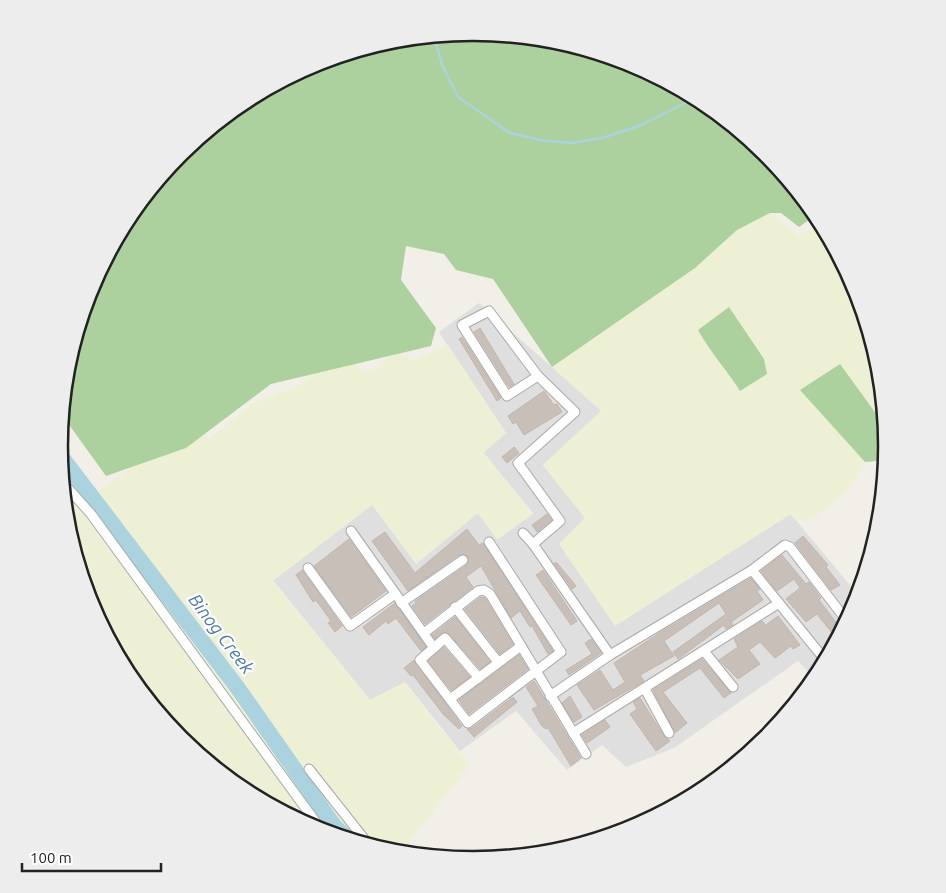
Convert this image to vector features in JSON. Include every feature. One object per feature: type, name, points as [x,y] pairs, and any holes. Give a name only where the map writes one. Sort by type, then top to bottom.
[{"type":"street","points":[[533,544],[560,521],[518,463],[575,412],[538,376],[489,311],[462,325],[507,396],[538,376]]},
{"type":"street","points":[[70,491],[91,514],[315,820]]},
{"type":"street","points":[[351,531],[434,648]]},
{"type":"street","points":[[523,533],[533,544],[610,655]]},
{"type":"street","points":[[479,678],[445,638],[420,660],[468,723],[561,652],[489,542]]},
{"type":"street","points":[[550,696],[610,655],[752,570],[784,544],[790,547],[842,614]]},
{"type":"street","points":[[401,603],[463,560]]},
{"type":"street","points":[[308,568],[350,626],[395,594]]},
{"type":"street","points":[[752,570],[821,654]]},
{"type":"street","points":[[424,633],[478,591],[484,590],[490,594],[535,672],[586,754]]},
{"type":"street","points":[[573,733],[779,603]]},
{"type":"street","points":[[455,607],[498,662]]},
{"type":"street","points":[[450,698],[521,646]]},
{"type":"street","points":[[704,650],[732,686]]},
{"type":"street","points":[[645,689],[669,733]]},
{"type":"street","points":[[309,769],[361,836]]},
{"type":"shaded area","points":[[479,303],[602,411],[543,465],[585,518],[615,625],[791,514],[852,588],[836,626],[810,673],[798,661],[674,748],[626,767],[602,745],[567,770],[516,711],[460,751],[405,682],[370,700],[273,580],[372,505],[479,513],[533,513],[483,452],[506,433],[439,332]]},
{"type":"green space","points":[[446,42],[500,42],[552,49],[578,55],[628,72],[652,83],[676,96],[720,125],[760,160],[778,179],[809,220],[799,227],[781,213],[770,213],[737,230],[695,268],[552,367],[493,279],[456,270],[444,254],[406,246],[401,280],[436,328],[431,346],[271,384],[186,448],[106,476],[69,424],[69,420],[76,367],[89,316],[122,244],[136,221],[168,179],[206,142],[226,125],[270,96],[318,72],[368,55],[394,49]]},
{"type":"green space","points":[[770,213],[798,235],[813,226],[836,267],[857,316],[870,367],[877,417],[843,440],[865,462],[847,492],[812,519],[796,521],[790,514],[615,626],[559,544],[585,518],[543,465],[601,411],[552,367],[695,268],[692,234]]},
{"type":"green space","points":[[729,307],[764,359],[767,374],[740,391],[698,330]]},
{"type":"green space","points":[[448,345],[506,433],[483,453],[533,514],[497,540],[478,513],[416,564],[372,505],[273,581],[370,700],[404,683],[470,765],[406,846],[368,838],[343,830],[294,810],[270,797],[226,768],[186,733],[168,714],[136,672],[110,626],[89,577],[72,506],[105,487],[136,463],[199,431],[209,439],[253,403],[300,385],[315,371],[352,354],[363,372],[381,367],[387,355],[399,354],[414,360]]},
{"type":"green space","points":[[840,364],[877,414],[877,461],[865,462],[800,390]]},
{"type":"building","points":[[480,328],[514,384],[509,387],[474,332]]},
{"type":"building","points":[[462,337],[501,398],[497,401],[459,339]]},
{"type":"building","points":[[544,391],[554,405],[557,404],[562,412],[524,435],[516,422],[513,424],[508,416]]},
{"type":"building","points":[[514,447],[519,453],[507,463],[502,457]]},
{"type":"building","points":[[547,514],[552,520],[537,532],[532,525]]},
{"type":"building","points":[[467,529],[479,545],[483,543],[553,651],[548,654],[532,626],[530,627],[520,611],[511,618],[481,566],[466,577],[473,587],[425,624],[412,606],[416,603],[415,601],[467,565],[468,557],[465,554],[459,555],[408,591],[372,541],[385,532],[415,573]]},
{"type":"building","points":[[803,536],[828,565],[826,567],[840,585],[831,590],[795,543]]},
{"type":"building","points":[[349,539],[386,591],[351,617],[314,566]]},
{"type":"building","points":[[782,555],[806,584],[809,582],[821,598],[819,600],[837,624],[832,633],[817,614],[806,622],[786,599],[800,588],[794,579],[777,591],[761,571]]},
{"type":"building","points":[[554,563],[557,563],[576,586],[572,589]]},
{"type":"building","points":[[302,570],[342,626],[335,632],[328,623],[331,621],[316,600],[313,602],[296,575]]},
{"type":"building","points":[[543,570],[577,621],[571,625],[536,575]]},
{"type":"building","points":[[751,578],[760,589],[757,591],[763,600],[731,622],[733,625],[726,629],[724,625],[678,659],[673,652],[726,614],[719,603],[664,641],[674,656],[640,675],[644,681],[594,710],[577,685],[600,670],[613,690],[625,682],[614,663],[661,632]]},
{"type":"building","points":[[481,597],[485,598],[513,644],[500,654],[465,609]]},
{"type":"building","points":[[395,603],[426,647],[421,651],[396,618],[388,624],[386,621],[369,635],[363,627]]},
{"type":"building","points":[[778,616],[800,645],[793,649],[791,646],[775,658],[760,642],[749,650],[760,664],[738,679],[719,660],[738,647],[734,639],[762,621],[766,625]]},
{"type":"building","points":[[455,617],[490,662],[480,669],[449,634],[443,632],[435,639],[432,635]]},
{"type":"building","points":[[591,639],[601,653],[569,675],[566,670],[592,654],[585,643]]},
{"type":"building","points":[[444,647],[470,677],[451,690],[428,661]]},
{"type":"building","points":[[519,655],[528,669],[469,714],[459,700]]},
{"type":"building","points":[[702,659],[731,693],[724,698],[700,668],[663,692],[687,723],[675,733],[653,690]]},
{"type":"building","points":[[414,660],[462,726],[459,729],[443,714],[413,675],[411,676],[404,668]]},
{"type":"building","points":[[534,681],[581,758],[571,766],[548,728],[546,729],[542,726],[532,709],[538,706],[526,687]]},
{"type":"building","points":[[570,696],[582,717],[574,722],[562,703]]},
{"type":"building","points":[[513,697],[517,702],[474,737],[467,729],[472,728]]},
{"type":"building","points":[[640,698],[664,736],[670,741],[656,751],[630,714],[637,709],[633,702]]},
{"type":"building","points":[[605,720],[610,727],[587,743],[582,735]]},
{"type":"waterway","points":[[436,43],[442,65],[458,97],[510,133],[540,140],[572,143],[602,138],[639,126],[686,102]]},
{"type":"waterway","name":"Binog Creek","points":[[69,466],[237,687],[335,827]]}]
